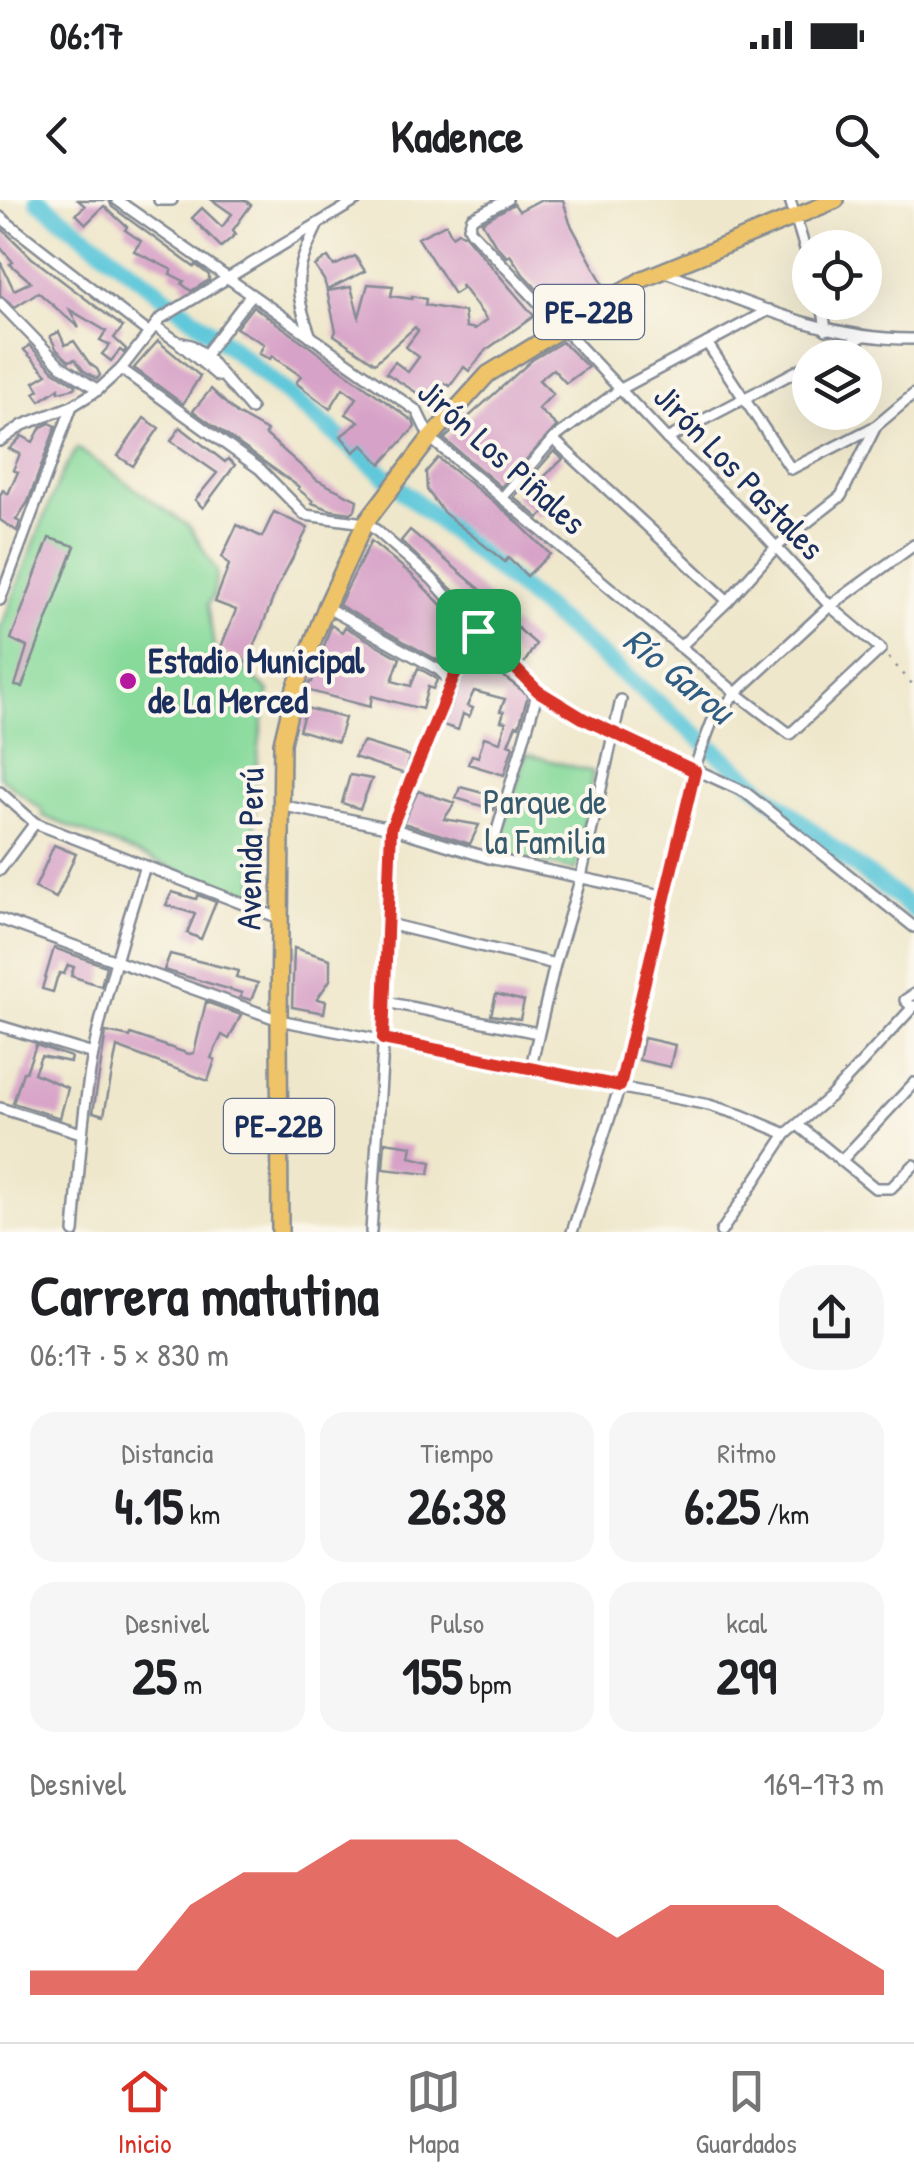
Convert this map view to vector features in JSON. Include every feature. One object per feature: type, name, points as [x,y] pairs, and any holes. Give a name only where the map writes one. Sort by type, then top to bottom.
[{"type":"highway","name":"PE-22B","points":[[430,438],[488,374],[642,279],[836,200]]},
{"type":"highway","name":"Avenida Perú","points":[[280,1232],[282,743],[294,688],[365,524],[430,438]]},
{"type":"street","name":"Jirón Los Piñales","points":[[117,200],[417,412],[430,438],[790,734],[881,649]]},
{"type":"street","points":[[159,200],[172,200]]},
{"type":"street","points":[[0,441],[98,390],[122,369],[160,319],[357,200]]},
{"type":"street","name":"Jirón Los Pastales","points":[[507,200],[472,218],[469,227],[561,329],[830,606],[881,649]]},
{"type":"street","points":[[790,200],[799,230]]},
{"type":"street","points":[[0,217],[152,330],[178,342],[240,396]]},
{"type":"street","points":[[312,339],[299,304],[298,267],[318,224]]},
{"type":"street","points":[[662,271],[826,330],[914,339]]},
{"type":"street","points":[[205,355],[250,296]]},
{"type":"street","points":[[0,303],[60,365],[98,390]]},
{"type":"street","points":[[502,498],[553,439],[620,390],[769,310]]},
{"type":"street","points":[[825,320],[826,330]]},
{"type":"street","points":[[857,340],[864,336]]},
{"type":"street","points":[[178,342],[192,344],[205,355],[252,409]]},
{"type":"street","points":[[707,343],[791,469],[868,430]]},
{"type":"street","points":[[122,369],[260,469],[305,515],[365,524],[376,530],[432,579],[538,691],[612,732],[696,766],[745,792],[914,927]]},
{"type":"street","points":[[667,439],[792,374]]},
{"type":"street","points":[[882,421],[914,394]]},
{"type":"street","points":[[0,600],[72,406]]},
{"type":"street","points":[[680,647],[728,602],[776,547],[841,496],[874,430]]},
{"type":"street","points":[[553,439],[728,602]]},
{"type":"street","points":[[572,1232],[620,1086],[696,766],[712,722],[736,693],[830,606],[914,545]]},
{"type":"street","points":[[326,607],[439,670],[452,683]]},
{"type":"street","points":[[371,1232],[386,1002],[391,828],[478,631]]},
{"type":"street","points":[[488,858],[538,691]]},
{"type":"street","points":[[530,1071],[554,964],[581,877],[621,700]]},
{"type":"street","points":[[0,792],[35,823],[279,918]]},
{"type":"street","points":[[280,805],[391,828],[488,858],[666,896]]},
{"type":"street","points":[[0,870],[35,823]]},
{"type":"street","points":[[74,1232],[81,1133],[93,1054],[114,962],[145,866]]},
{"type":"street","points":[[0,919],[278,1020],[709,1105],[786,1134]]},
{"type":"street","points":[[388,924],[554,964]]},
{"type":"street","points":[[720,1232],[786,1134],[832,1096],[913,1007],[905,1000],[914,994]]},
{"type":"street","points":[[386,1002],[538,1033]]},
{"type":"street","points":[[0,1026],[93,1054]]},
{"type":"street","points":[[843,1159],[914,1083]]},
{"type":"street","points":[[0,1108],[81,1133]]},
{"type":"street","points":[[799,1126],[883,1190],[896,1184],[914,1165]]},
{"type":"path","points":[[881,649],[914,686]]},
{"type":"green space","name":"Estadio Municipal de La Merced","points":[[77,448],[190,527],[217,572],[208,604],[215,656],[246,664],[246,671],[269,692],[257,767],[255,893],[249,899],[43,816],[42,810],[0,777],[0,630],[61,475]]},
{"type":"green space","name":"Parque de la Familia","points":[[526,754],[593,772],[576,870],[495,853]]},
{"type":"building","points":[[78,200],[109,200],[112,207],[209,275],[209,280],[191,291],[182,284],[184,281],[170,274],[172,270],[134,251],[141,241],[125,230],[127,227],[104,206],[86,224],[76,214],[85,206]]},
{"type":"building","points":[[212,200],[245,200],[251,205],[233,230],[236,234],[221,247],[192,218],[202,208],[222,227],[232,214]]},
{"type":"building","points":[[540,200],[563,200],[570,223],[603,284],[553,306],[510,255],[507,257],[495,244],[482,222],[514,204],[519,211]]},
{"type":"building","points":[[446,224],[452,236],[464,234],[534,316],[486,350],[469,371],[464,367],[450,386],[445,383],[428,400],[386,373],[395,362],[408,372],[419,357],[406,347],[418,331],[415,327],[375,363],[334,335],[327,291],[351,287],[359,317],[368,284],[393,286],[391,296],[426,299],[425,305],[464,312],[466,327],[475,329],[487,320],[461,285],[462,289],[454,294],[418,238]]},
{"type":"building","points":[[0,227],[32,258],[123,327],[114,338],[126,349],[124,353],[120,350],[111,361],[102,354],[110,345],[100,340],[106,331],[70,310],[79,328],[38,292],[15,307],[0,295],[0,261],[14,290],[31,282],[10,264],[13,262],[0,247]]},
{"type":"building","points":[[355,256],[365,271],[327,290],[315,266],[328,257],[334,266]]},
{"type":"building","points":[[253,306],[413,421],[415,427],[381,464],[363,445],[354,452],[341,436],[359,422],[346,414],[357,398],[343,388],[330,409],[296,383],[301,376],[272,356],[270,359],[259,354],[264,344],[236,328]]},
{"type":"building","points":[[59,332],[65,345],[74,341],[97,369],[97,379],[75,359],[69,361],[57,350],[50,336]]},
{"type":"building","points":[[158,341],[200,376],[183,404],[134,368]]},
{"type":"building","points":[[562,342],[588,367],[566,383],[553,369],[539,380],[553,394],[538,409],[557,426],[501,487],[444,439],[532,360]]},
{"type":"building","points":[[29,345],[75,388],[59,392],[59,388],[40,401],[34,393],[39,390],[34,382],[47,374],[24,350]]},
{"type":"building","points":[[211,389],[237,414],[267,431],[265,434],[317,480],[357,500],[355,510],[331,510],[312,503],[299,487],[193,411]]},
{"type":"building","points":[[144,418],[159,428],[133,466],[118,456]]},
{"type":"building","points":[[50,423],[56,426],[28,502],[16,520],[20,522],[17,531],[0,520],[0,495],[3,490],[8,494],[18,472],[13,470],[20,454],[9,449],[22,436],[33,442],[41,427]]},
{"type":"building","points":[[180,427],[225,462],[228,459],[235,465],[203,508],[195,500],[217,473],[171,441]]},
{"type":"building","points":[[554,451],[563,459],[533,487],[551,506],[539,518],[514,497]]},
{"type":"building","points":[[438,458],[509,514],[550,554],[527,576],[444,513],[427,490],[426,472]]},
{"type":"building","points":[[274,512],[308,528],[277,588],[248,663],[219,652],[236,610],[215,602],[229,565],[222,557],[237,525],[262,537]]},
{"type":"building","points":[[410,530],[494,601],[481,617],[401,541]]},
{"type":"building","points":[[49,538],[75,546],[22,687],[15,686],[27,647],[11,639]]},
{"type":"building","points":[[371,541],[411,574],[462,626],[439,661],[339,605]]},
{"type":"building","points":[[512,623],[536,644],[523,665],[488,630],[492,625],[504,634]]},
{"type":"building","points":[[331,625],[342,632],[345,627],[400,658],[392,681],[411,686],[418,668],[434,677],[437,680],[433,689],[428,687],[422,709],[372,696],[370,707],[306,690]]},
{"type":"building","points":[[473,653],[528,695],[519,726],[516,725],[508,744],[513,746],[504,775],[468,764],[472,755],[478,757],[484,737],[500,742],[506,722],[501,721],[504,712],[500,711],[505,699],[474,691],[467,706],[473,708],[469,717],[463,714],[458,730],[443,725]]},
{"type":"building","points":[[306,708],[345,718],[338,742],[299,730]]},
{"type":"building","points":[[363,742],[410,756],[405,774],[354,757]]},
{"type":"building","points":[[350,775],[372,779],[360,809],[342,803]]},
{"type":"building","points":[[460,787],[498,797],[494,810],[456,798]]},
{"type":"building","points":[[418,791],[455,803],[444,819],[479,825],[470,844],[403,823]]},
{"type":"building","points":[[54,845],[76,854],[56,898],[35,888]]},
{"type":"building","points":[[172,892],[216,902],[201,939],[187,933],[195,914],[166,905]]},
{"type":"building","points":[[54,948],[106,966],[101,986],[71,976],[74,967],[68,965],[57,978],[53,992],[42,989]]},
{"type":"building","points":[[294,948],[330,959],[330,980],[317,999],[326,1001],[324,1013],[292,1007]]},
{"type":"building","points":[[170,954],[238,971],[236,977],[258,983],[251,1000],[240,997],[242,993],[164,970]]},
{"type":"building","points":[[496,994],[524,1001],[520,1019],[491,1015]]},
{"type":"building","points":[[206,1002],[241,1015],[229,1039],[222,1035],[211,1058],[215,1060],[208,1081],[117,1047],[104,1115],[93,1112],[106,1032],[130,1037],[131,1034],[194,1053]]},
{"type":"building","points":[[644,1038],[675,1045],[670,1067],[639,1060]]},
{"type":"building","points":[[36,1045],[71,1057],[70,1062],[41,1056],[34,1073],[68,1088],[60,1118],[13,1103]]},
{"type":"building","points":[[385,1142],[412,1146],[410,1157],[431,1162],[429,1174],[383,1169]]},
{"type":"waterway","name":"Río Garou","points":[[38,200],[227,344],[388,478]]},
{"type":"waterway","name":"Río Garou","points":[[403,491],[832,848],[914,910]]},
{"type":"place","name":"Estadio Municipal de La Merced","points":[[128,681]]},
{"type":"route","points":[[478,631],[538,691],[584,719],[695,771],[620,1086],[383,1039],[391,828],[466,648],[478,631]]}]
